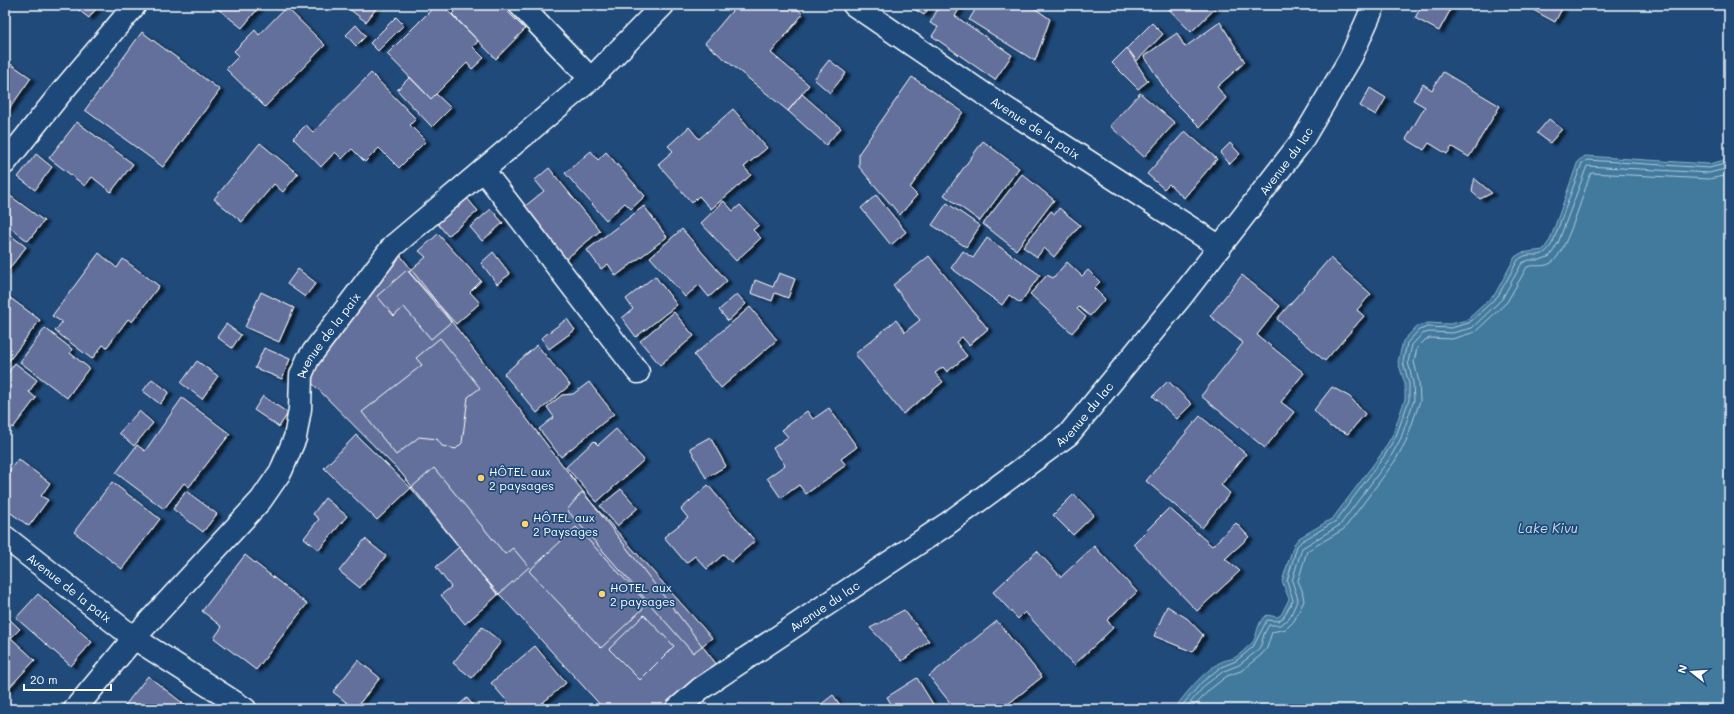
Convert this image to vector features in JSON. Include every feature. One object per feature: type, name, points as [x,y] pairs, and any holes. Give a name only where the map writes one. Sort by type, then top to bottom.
[{"type":"street","points":[[5,163],[60,94],[135,5]]},
{"type":"street","points":[[520,5],[592,79]]},
{"type":"street","name":"Avenue de la paix","points":[[134,638],[261,500],[281,471],[295,438],[300,409],[301,375],[308,359],[393,246],[592,79],[663,5]]},
{"type":"street","name":"Avenue de la paix","points":[[854,5],[984,94],[1220,247]]},
{"type":"street","name":"Avenue du lac","points":[[677,709],[700,690],[947,524],[1068,435],[1220,247],[1301,142],[1351,57],[1374,5]]},
{"type":"street","points":[[483,170],[638,372]]},
{"type":"street","name":"Avenue de la paix","points":[[5,537],[134,638],[245,709]]},
{"type":"street","points":[[75,709],[134,638]]},
{"type":"water","name":"Lake Kivu","points":[[1585,156],[1709,164],[1729,159],[1729,709],[1174,709],[1206,672],[1221,662],[1236,657],[1251,644],[1263,618],[1267,615],[1277,617],[1281,615],[1289,599],[1282,581],[1294,544],[1299,538],[1333,518],[1382,453],[1393,434],[1405,399],[1405,384],[1398,362],[1403,341],[1417,326],[1428,323],[1450,324],[1467,320],[1495,294],[1515,257],[1521,253],[1543,250],[1550,240],[1578,161]]},
{"type":"building","points":[[72,5],[99,5],[89,18]]},
{"type":"building","points":[[213,5],[261,5],[242,28]]},
{"type":"building","points":[[344,5],[379,5],[366,22]]},
{"type":"building","points":[[436,5],[442,5],[478,41],[473,47],[484,58],[472,69],[467,63],[431,99],[387,54]]},
{"type":"building","points":[[461,5],[501,5],[525,29],[496,59],[452,14]]},
{"type":"building","points":[[737,5],[793,5],[803,14],[771,53],[809,85],[788,111],[705,43]]},
{"type":"building","points":[[907,5],[931,5],[924,15]]},
{"type":"building","points":[[940,5],[962,5],[955,16],[1012,55],[995,80],[932,36],[938,27],[930,23]]},
{"type":"building","points":[[978,5],[1030,5],[1050,19],[1035,61],[969,20]]},
{"type":"building","points":[[1165,5],[1219,5],[1191,32]]},
{"type":"building","points":[[1422,5],[1453,5],[1439,31],[1415,18]]},
{"type":"building","points":[[1524,5],[1564,5],[1555,22]]},
{"type":"building","points":[[286,7],[325,45],[265,107],[226,69],[239,56],[234,51],[255,30],[259,35]]},
{"type":"building","points":[[396,17],[404,25],[378,51],[370,43]]},
{"type":"building","points":[[1220,22],[1245,62],[1217,87],[1226,98],[1200,127],[1170,97],[1144,56],[1177,33],[1185,47]]},
{"type":"building","points":[[1152,23],[1163,34],[1137,61],[1127,48]]},
{"type":"building","points":[[356,25],[366,36],[356,46],[346,35]]},
{"type":"building","points":[[142,32],[220,90],[163,167],[85,110]]},
{"type":"building","points":[[1127,48],[1148,81],[1138,89],[1112,63]]},
{"type":"building","points":[[5,60],[31,78],[5,115]]},
{"type":"building","points":[[829,60],[846,73],[830,93],[814,79]]},
{"type":"building","points":[[1443,72],[1500,106],[1469,157],[1452,147],[1447,154],[1429,143],[1424,150],[1406,139],[1425,107],[1413,100],[1423,84],[1432,90]]},
{"type":"building","points":[[371,73],[416,119],[410,125],[426,141],[399,168],[379,148],[365,162],[352,149],[342,159],[335,152],[321,167],[293,138],[306,125],[313,132]]},
{"type":"building","points":[[410,77],[431,99],[436,94],[451,108],[432,127],[397,90]]},
{"type":"building","points":[[912,77],[963,112],[910,188],[917,195],[900,215],[859,167],[859,153]]},
{"type":"building","points":[[1370,88],[1386,98],[1376,115],[1360,106]]},
{"type":"building","points":[[1140,93],[1175,123],[1144,157],[1110,126]]},
{"type":"building","points":[[802,94],[841,128],[826,145],[788,111]]},
{"type":"building","points":[[733,109],[767,148],[744,167],[751,175],[711,209],[699,196],[692,203],[658,164],[673,151],[668,146],[689,127],[699,139]]},
{"type":"building","points":[[1549,119],[1562,129],[1550,143],[1537,133]]},
{"type":"building","points":[[77,122],[133,164],[111,192],[92,177],[85,186],[49,158]]},
{"type":"building","points":[[1185,131],[1217,159],[1184,198],[1169,184],[1164,189],[1147,174]]},
{"type":"building","points":[[983,141],[1019,168],[980,221],[944,195]]},
{"type":"building","points":[[260,143],[298,174],[283,192],[274,184],[242,222],[214,199]]},
{"type":"building","points":[[1230,143],[1240,154],[1230,164],[1220,153]]},
{"type":"building","points":[[591,151],[598,160],[606,152],[645,196],[631,209],[625,203],[606,220],[565,173]]},
{"type":"building","points":[[36,154],[52,167],[35,190],[18,177]]},
{"type":"building","points":[[549,168],[600,231],[561,263],[519,211],[544,191],[535,180]]},
{"type":"building","points":[[1022,174],[1054,200],[1016,250],[983,224]]},
{"type":"building","points":[[1474,178],[1492,193],[1480,199],[1472,192]]},
{"type":"building","points":[[5,192],[44,221],[28,241],[5,224]]},
{"type":"building","points":[[876,195],[906,232],[891,245],[861,208]]},
{"type":"building","points":[[466,197],[478,211],[448,236],[437,223]]},
{"type":"building","points":[[724,201],[733,211],[740,205],[759,225],[753,230],[761,238],[736,261],[701,223]]},
{"type":"building","points":[[947,203],[980,226],[966,247],[932,225]]},
{"type":"building","points":[[644,206],[667,237],[616,276],[608,264],[601,269],[587,250]]},
{"type":"building","points":[[1059,208],[1080,225],[1054,257],[1044,248],[1037,257],[1023,247],[1051,211],[1055,214]]},
{"type":"building","points":[[491,209],[503,223],[482,241],[470,227]]},
{"type":"building","points":[[682,229],[727,281],[709,297],[699,285],[685,297],[650,257]]},
{"type":"building","points":[[5,231],[26,247],[5,274]]},
{"type":"building","points":[[438,234],[481,281],[470,292],[480,303],[456,324],[409,272],[426,257],[419,251]]},
{"type":"building","points":[[987,238],[1040,275],[1020,303],[1009,295],[1002,305],[951,268],[963,251],[973,258]]},
{"type":"building","name":"HÔTEL aux 2 Paysages","points":[[394,247],[724,674],[679,709],[604,709],[480,573],[402,474],[304,375]]},
{"type":"building","points":[[493,252],[510,274],[497,284],[481,263]]},
{"type":"building","points":[[99,253],[117,268],[123,259],[159,286],[132,322],[128,319],[107,347],[103,345],[92,359],[55,331],[62,322],[52,316]]},
{"type":"building","points":[[929,256],[988,329],[969,345],[962,337],[956,342],[967,356],[947,372],[943,367],[935,373],[943,382],[903,414],[855,354],[896,320],[905,332],[920,320],[893,285]]},
{"type":"building","points":[[1330,258],[1371,294],[1357,310],[1364,316],[1325,361],[1277,319]]},
{"type":"building","points":[[1067,262],[1082,276],[1088,270],[1100,282],[1094,288],[1105,299],[1090,316],[1079,307],[1077,309],[1086,317],[1072,333],[1030,294],[1047,275],[1053,278]]},
{"type":"building","points":[[298,269],[316,283],[305,297],[287,284]]},
{"type":"building","points":[[407,270],[451,322],[431,339],[404,307],[394,316],[377,296]]},
{"type":"building","points":[[779,273],[795,279],[788,298],[775,293],[772,301],[751,293],[755,280],[773,287]]},
{"type":"building","points":[[1242,275],[1280,306],[1257,335],[1304,373],[1281,402],[1294,412],[1265,448],[1201,396],[1243,343],[1210,316]]},
{"type":"building","points":[[655,276],[677,305],[636,337],[622,318],[633,309],[626,299]]},
{"type":"building","points":[[261,292],[294,308],[279,342],[245,327]]},
{"type":"building","points":[[5,294],[40,320],[5,366]]},
{"type":"building","points":[[737,294],[746,304],[728,321],[719,310]]},
{"type":"building","points":[[750,307],[777,340],[721,388],[694,355]]},
{"type":"building","points":[[674,312],[694,336],[660,365],[640,341]]},
{"type":"building","points":[[567,319],[575,330],[549,349],[541,338]]},
{"type":"building","points":[[226,324],[241,335],[232,348],[217,337]]},
{"type":"building","points":[[45,328],[72,349],[70,353],[89,368],[67,398],[20,362]]},
{"type":"building","points":[[440,338],[480,388],[468,397],[462,443],[456,449],[442,446],[437,439],[419,437],[396,455],[362,412],[422,365],[416,358]]},
{"type":"building","points":[[537,345],[570,385],[537,413],[504,374]]},
{"type":"building","points":[[264,348],[290,359],[282,379],[255,368]]},
{"type":"building","points":[[197,361],[218,376],[202,399],[181,383]]},
{"type":"building","points":[[15,363],[37,380],[29,392],[36,398],[13,428],[5,423],[5,377]]},
{"type":"building","points":[[152,379],[169,392],[160,404],[143,391]]},
{"type":"building","points":[[1168,381],[1192,404],[1177,419],[1153,396]]},
{"type":"building","points":[[589,382],[614,414],[561,457],[539,429],[554,417],[547,407],[562,395],[573,394]]},
{"type":"building","points":[[1332,387],[1350,397],[1365,414],[1348,434],[1329,426],[1314,410]]},
{"type":"building","points":[[263,396],[288,413],[279,427],[254,410]]},
{"type":"building","points":[[182,398],[230,434],[189,487],[184,483],[164,509],[116,473],[137,445],[145,451]]},
{"type":"building","points":[[829,408],[857,447],[841,459],[846,465],[806,494],[799,485],[781,498],[767,478],[785,465],[773,448],[788,437],[782,430],[807,411],[813,419]]},
{"type":"building","points":[[139,411],[153,423],[134,446],[119,433]]},
{"type":"building","points":[[1200,416],[1246,454],[1221,485],[1230,493],[1202,528],[1146,481]]},
{"type":"building","points":[[616,429],[644,460],[597,502],[566,467],[594,441],[598,445]]},
{"type":"building","points":[[356,435],[411,488],[377,520],[324,468]]},
{"type":"building","points":[[710,437],[726,466],[706,478],[690,448]]},
{"type":"building","points":[[18,459],[50,483],[41,496],[48,500],[29,526],[5,509],[5,477]]},
{"type":"building","points":[[434,468],[505,554],[513,548],[529,567],[498,595],[411,488]]},
{"type":"building","points":[[112,482],[160,519],[122,569],[74,532]]},
{"type":"building","points":[[708,485],[755,541],[731,562],[724,554],[707,569],[695,556],[686,563],[664,537],[688,518],[681,509]]},
{"type":"building","points":[[621,489],[638,508],[617,526],[600,506]]},
{"type":"building","points":[[186,491],[217,514],[203,532],[173,509]]},
{"type":"building","points":[[582,492],[712,638],[693,653],[567,510]]},
{"type":"building","points":[[1074,494],[1094,515],[1073,535],[1053,515]]},
{"type":"building","points":[[325,498],[347,516],[319,550],[304,538],[319,519],[313,514]]},
{"type":"building","points":[[1169,508],[1212,546],[1236,523],[1249,537],[1225,559],[1240,571],[1197,611],[1133,544]]},
{"type":"building","points":[[576,527],[648,604],[601,648],[529,571]]},
{"type":"building","points":[[365,539],[386,556],[360,588],[339,571]]},
{"type":"building","points":[[1094,546],[1137,592],[1107,620],[1113,628],[1074,665],[1025,612],[1018,619],[993,592],[1037,551],[1061,577]]},
{"type":"building","points":[[459,547],[498,595],[465,624],[441,595],[451,587],[436,567]]},
{"type":"building","points":[[245,555],[307,604],[256,670],[214,638],[222,627],[202,611]]},
{"type":"building","points":[[38,594],[92,642],[71,666],[16,618]]},
{"type":"building","points":[[1167,606],[1188,619],[1203,635],[1193,652],[1154,636]]},
{"type":"building","points":[[904,610],[929,641],[902,661],[870,628]]},
{"type":"building","points":[[5,615],[20,629],[11,638],[35,660],[5,692]]},
{"type":"building","points":[[644,615],[674,646],[640,680],[609,649]]},
{"type":"building","points":[[997,621],[1042,677],[1002,709],[955,709],[929,676]]},
{"type":"building","points":[[482,627],[501,642],[472,678],[453,663]]},
{"type":"building","points":[[535,646],[566,683],[540,705],[543,709],[514,709],[491,683]]},
{"type":"building","points":[[358,660],[380,678],[355,709],[333,692]]},
{"type":"building","points":[[148,676],[185,705],[182,709],[122,709]]},
{"type":"building","points":[[917,678],[933,704],[926,709],[894,709],[887,697]]},
{"type":"building","points":[[833,695],[843,709],[815,709]]},
{"type":"building","points":[[467,698],[476,709],[454,709]]},
{"type":"building","points":[[933,704],[935,709],[926,709]]},
{"type":"place","name":"HÔTEL aux 2 paysages","points":[[481,478]]},
{"type":"place","name":"HÔTEL aux 2 Paysages","points":[[525,524]]},
{"type":"place","name":"HOTEL aux 2 paysages","points":[[602,594]]}]
